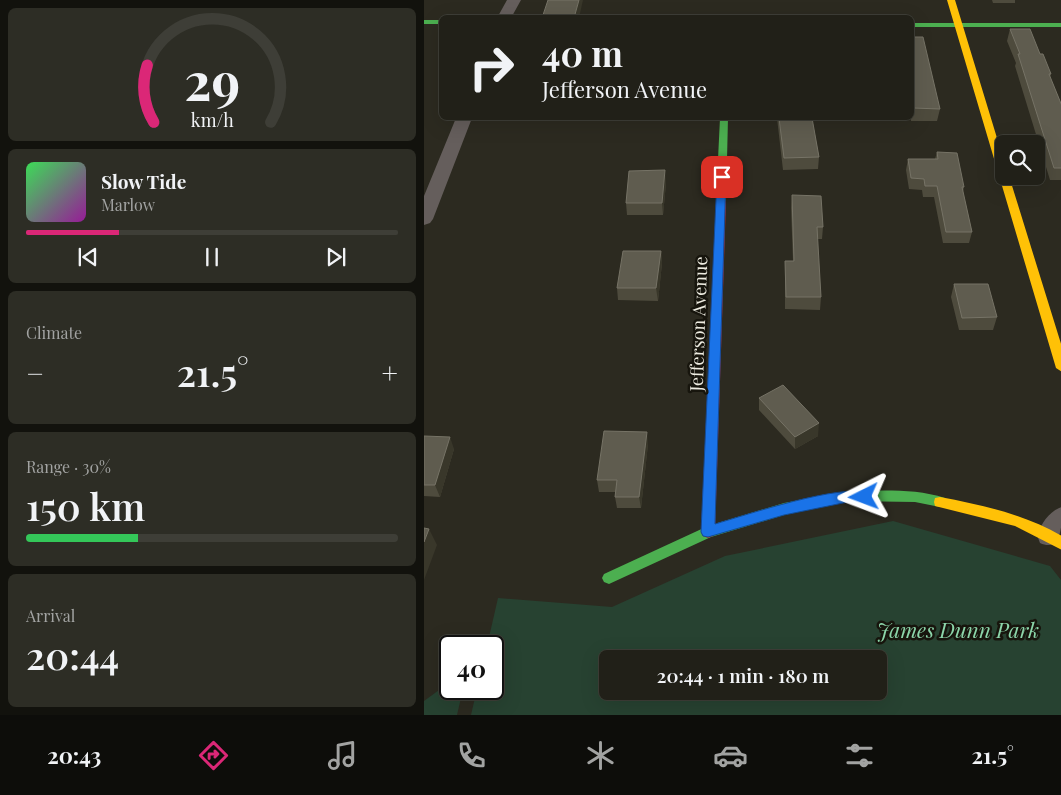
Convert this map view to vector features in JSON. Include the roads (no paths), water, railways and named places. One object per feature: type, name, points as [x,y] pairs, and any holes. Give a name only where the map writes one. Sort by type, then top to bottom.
[{"type":"street","points":[[506,15],[514,0]]},
{"type":"street","points":[[951,0],[1061,368]]},
{"type":"street","points":[[424,22],[439,22]]},
{"type":"street","points":[[914,25],[1061,25]]},
{"type":"street","points":[[424,219],[463,120]]},
{"type":"street","name":"Jefferson Avenue","points":[[708,532],[724,120]]},
{"type":"street","points":[[609,578],[708,532],[784,509],[848,496],[914,497],[991,512],[1057,532]]},
{"type":"park label","name":"James Dunn Park","points":[[958,629]]}]
